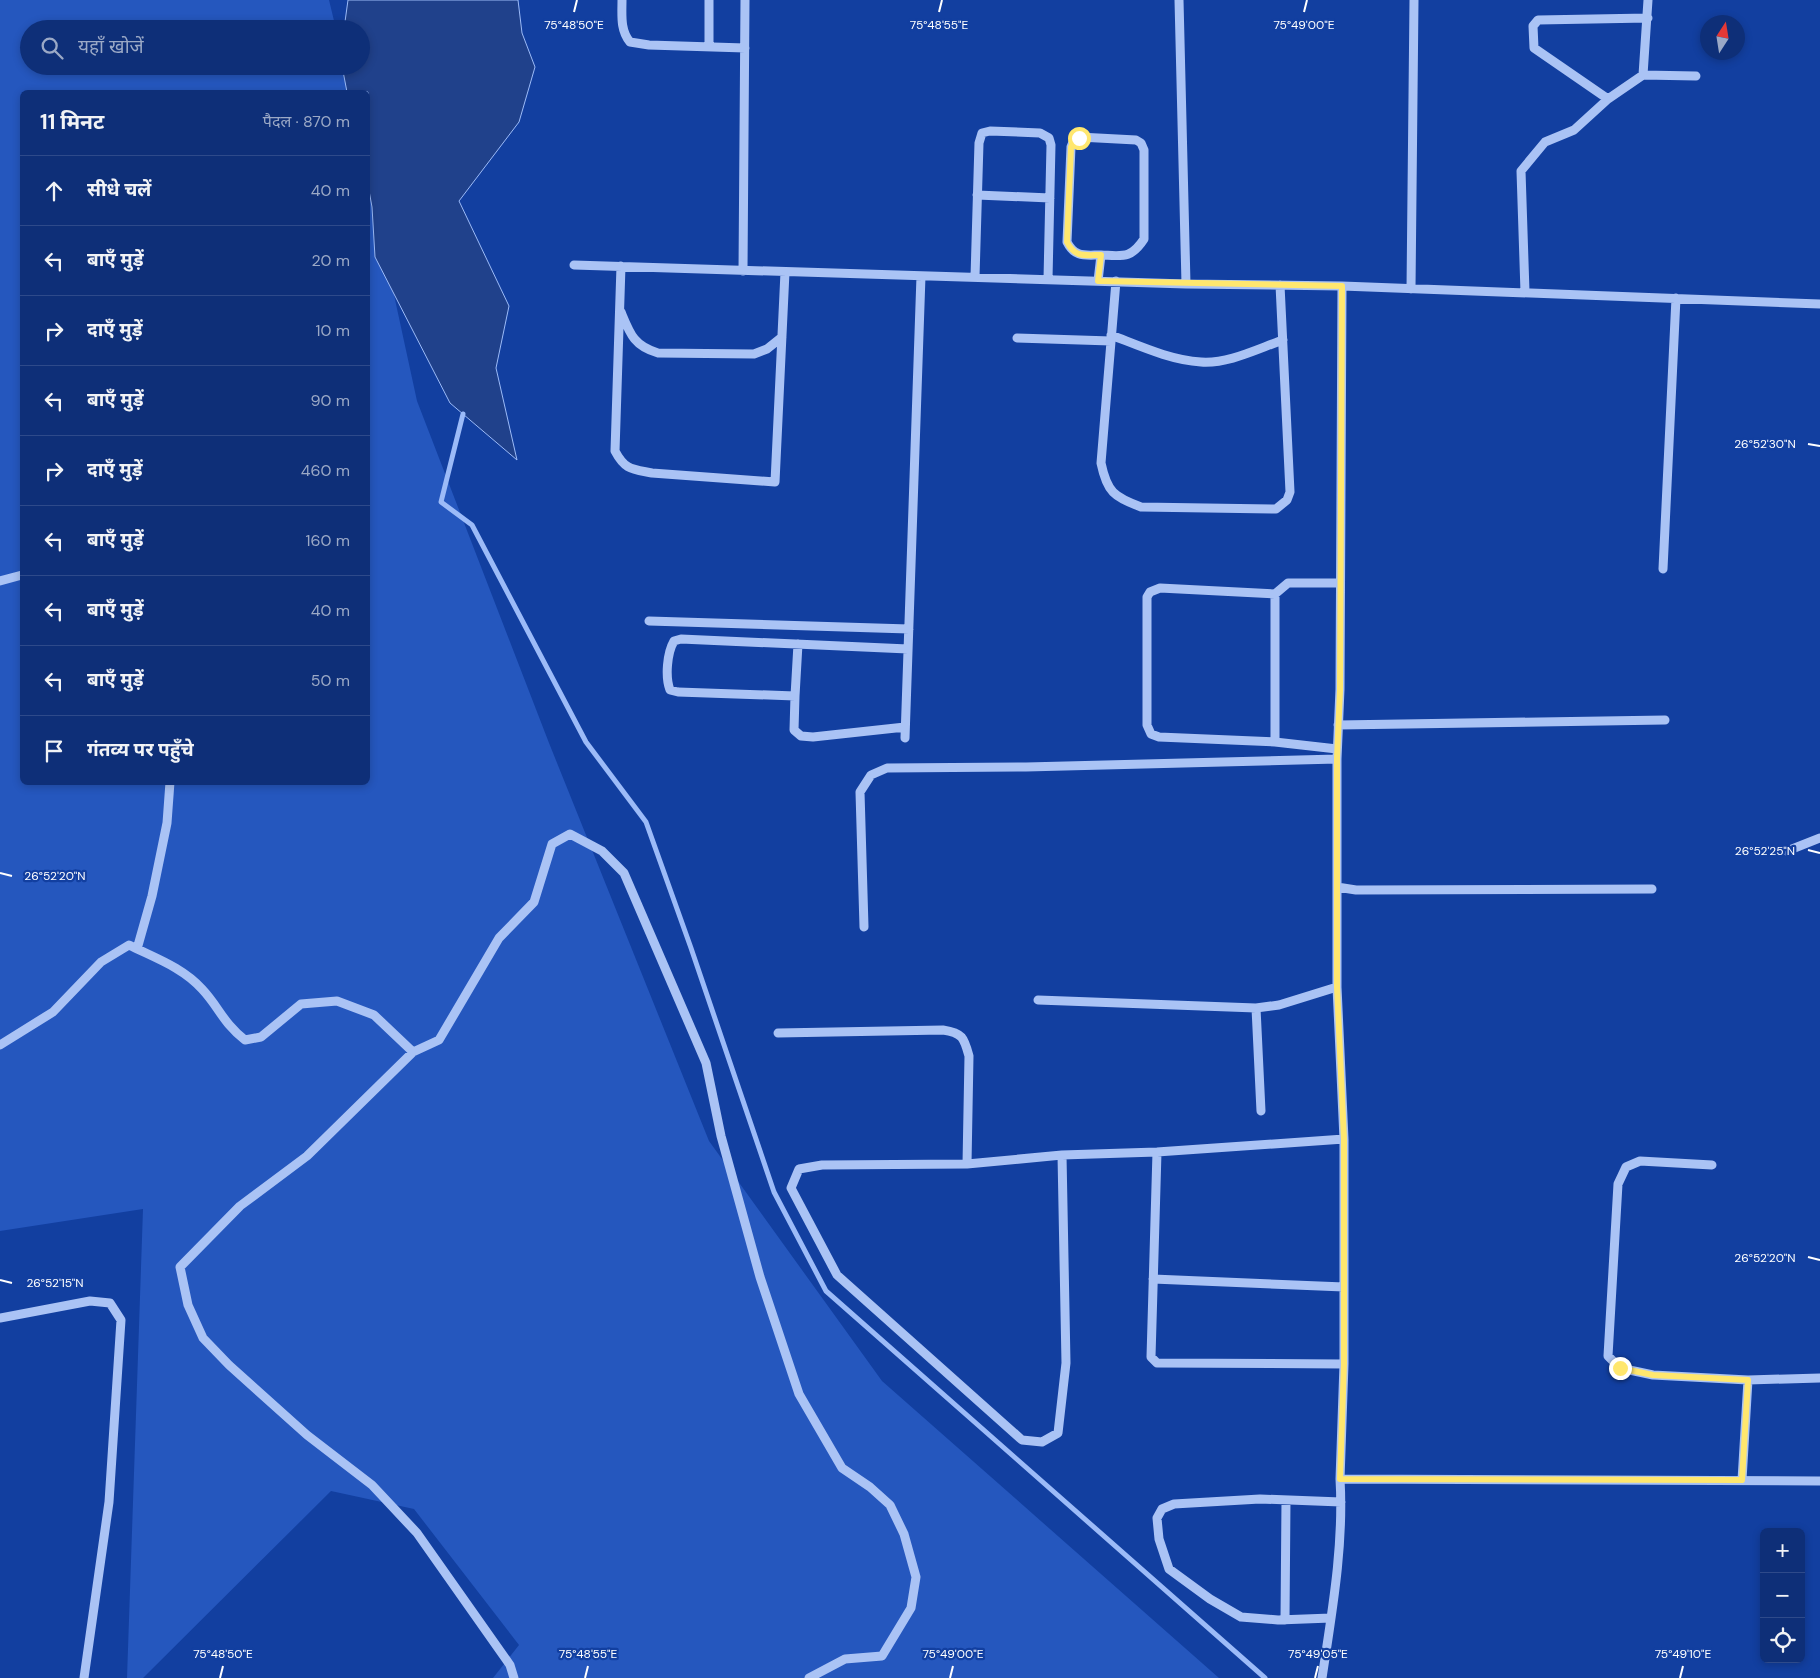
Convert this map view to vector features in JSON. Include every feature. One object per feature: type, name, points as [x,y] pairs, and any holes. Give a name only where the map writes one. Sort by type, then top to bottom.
[{"type":"street","points":[[622,0],[622,23],[625,36],[630,42],[649,45],[745,48]]},
{"type":"street","points":[[709,0],[709,47]]},
{"type":"street","points":[[743,271],[745,0]]},
{"type":"street","points":[[1179,0],[1186,284]]},
{"type":"street","points":[[1411,289],[1414,0]]},
{"type":"street","points":[[1643,74],[1648,0]]},
{"type":"street","points":[[1608,99],[1534,48],[1533,26],[1538,20],[1648,18]]},
{"type":"street","points":[[1525,292],[1521,171],[1545,142],[1574,130],[1608,99],[1643,74],[1696,76]]},
{"type":"street","points":[[974,277],[979,143],[982,133],[990,130],[1040,133],[1048,138],[1051,145],[1048,279]]},
{"type":"street","points":[[1079,138],[1136,140],[1141,143],[1144,150],[1144,239],[1137,250],[1127,256],[1101,255],[1080,254],[1072,250],[1067,242],[1071,147],[1073,142],[1079,138]]},
{"type":"street","points":[[977,195],[1050,198]]},
{"type":"street","points":[[1098,281],[1101,255]]},
{"type":"street","points":[[574,264],[1116,282],[1342,286],[1820,304]]},
{"type":"street","points":[[621,266],[615,451],[621,463],[633,469],[652,473],[775,482],[784,272]]},
{"type":"street","points":[[905,738],[921,276]]},
{"type":"street","points":[[1116,282],[1101,463],[1111,492],[1124,501],[1141,507],[1276,508],[1288,500],[1290,492],[1280,285]]},
{"type":"street","points":[[1322,1678],[1334,1599],[1341,1502],[1344,1364],[1344,1139],[1337,987],[1337,754],[1342,286]]},
{"type":"street","points":[[1663,569],[1676,298]]},
{"type":"street","points":[[620,310],[632,338],[646,349],[658,353],[754,354],[767,349],[782,337]]},
{"type":"street","points":[[1017,338],[1111,338],[1158,352],[1202,362],[1233,357],[1283,340]]},
{"type":"street","points":[[0,581],[20,576]]},
{"type":"street","points":[[1337,754],[1275,742],[1158,737],[1151,734],[1147,725],[1147,597],[1150,592],[1160,588],[1275,594],[1288,583],[1340,583]]},
{"type":"street","points":[[1275,594],[1275,742]]},
{"type":"street","points":[[649,621],[909,629]]},
{"type":"street","points":[[795,696],[678,692],[670,690],[667,682],[670,647],[674,641],[681,639],[908,649]]},
{"type":"street","points":[[798,644],[794,730],[801,736],[813,737],[905,727]]},
{"type":"street","points":[[1338,725],[1665,720]]},
{"type":"street","points":[[864,927],[860,792],[871,775],[887,768],[1026,767],[1337,754]]},
{"type":"street","points":[[137,949],[152,896],[167,823],[170,785]]},
{"type":"street","points":[[514,1678],[510,1665],[417,1533],[372,1486],[307,1435],[229,1365],[203,1338],[188,1306],[180,1267],[240,1206],[307,1156],[413,1052],[439,1040],[499,938],[534,902],[552,844],[570,834],[602,851],[624,873],[706,1063],[721,1136],[760,1277],[799,1394],[842,1468],[870,1487],[890,1505],[904,1534],[916,1576],[911,1608],[882,1656],[845,1659],[809,1678]]},
{"type":"street","points":[[1787,851],[1820,838]]},
{"type":"street","points":[[1337,887],[1356,890],[1652,890]]},
{"type":"street","points":[[0,1045],[53,1012],[101,962],[129,945],[177,967],[203,989],[222,1017],[245,1040],[261,1037],[301,1004],[337,1001],[374,1015],[413,1052]]},
{"type":"street","points":[[1038,1000],[1256,1008],[1279,1005],[1337,987]]},
{"type":"street","points":[[1256,1008],[1261,1111]]},
{"type":"street","points":[[778,1033],[943,1030],[956,1032],[964,1040],[970,1056],[967,1164]]},
{"type":"street","points":[[1062,1155],[1066,1363],[1058,1433],[1042,1442],[1022,1440],[837,1275],[791,1188],[799,1169],[822,1165],[967,1164],[1062,1155],[1157,1152],[1344,1139]]},
{"type":"street","points":[[1157,1152],[1151,1357],[1157,1364],[1344,1364]]},
{"type":"street","points":[[1712,1165],[1640,1161],[1626,1167],[1618,1184],[1608,1356],[1620,1368],[1653,1375],[1748,1380],[1820,1378]]},
{"type":"street","points":[[1153,1279],[1344,1287]]},
{"type":"street","points":[[0,1318],[90,1301],[110,1303],[121,1320],[109,1502],[84,1678]]},
{"type":"street","points":[[1742,1480],[1748,1380]]},
{"type":"street","points":[[1340,1479],[1820,1481]]},
{"type":"street","points":[[1331,1618],[1285,1620],[1242,1617],[1210,1598],[1169,1569],[1159,1540],[1157,1518],[1162,1509],[1174,1504],[1260,1499],[1341,1502]]},
{"type":"street","points":[[1285,1620],[1286,1500]]},
{"type":"shaded area","points":[[0,0],[329,0],[334,20],[20,20],[20,75],[346,75],[350,90],[20,90],[20,785],[370,785],[370,184],[417,401],[549,743],[709,1141],[882,1381],[1219,1678],[493,1678],[519,1645],[414,1509],[331,1491],[143,1678],[127,1678],[143,1209],[0,1231]]},
{"type":"shaded area","points":[[348,0],[518,0],[522,33],[535,67],[519,122],[459,201],[509,306],[496,368],[517,460],[450,403],[375,257],[370,196],[370,90],[347,90],[344,75],[370,75],[370,20],[345,20]]},
{"type":"waterway","points":[[463,414],[441,502],[472,525],[586,742],[646,822],[774,1192],[826,1291],[1265,1678]]},
{"type":"route","points":[[1079,138],[1073,142],[1071,147],[1067,242],[1072,250],[1080,254],[1101,255],[1098,281],[1342,286],[1340,690],[1337,758],[1337,987],[1344,1139],[1344,1364],[1340,1479],[1742,1480],[1748,1380],[1653,1375],[1620,1368]]}]
